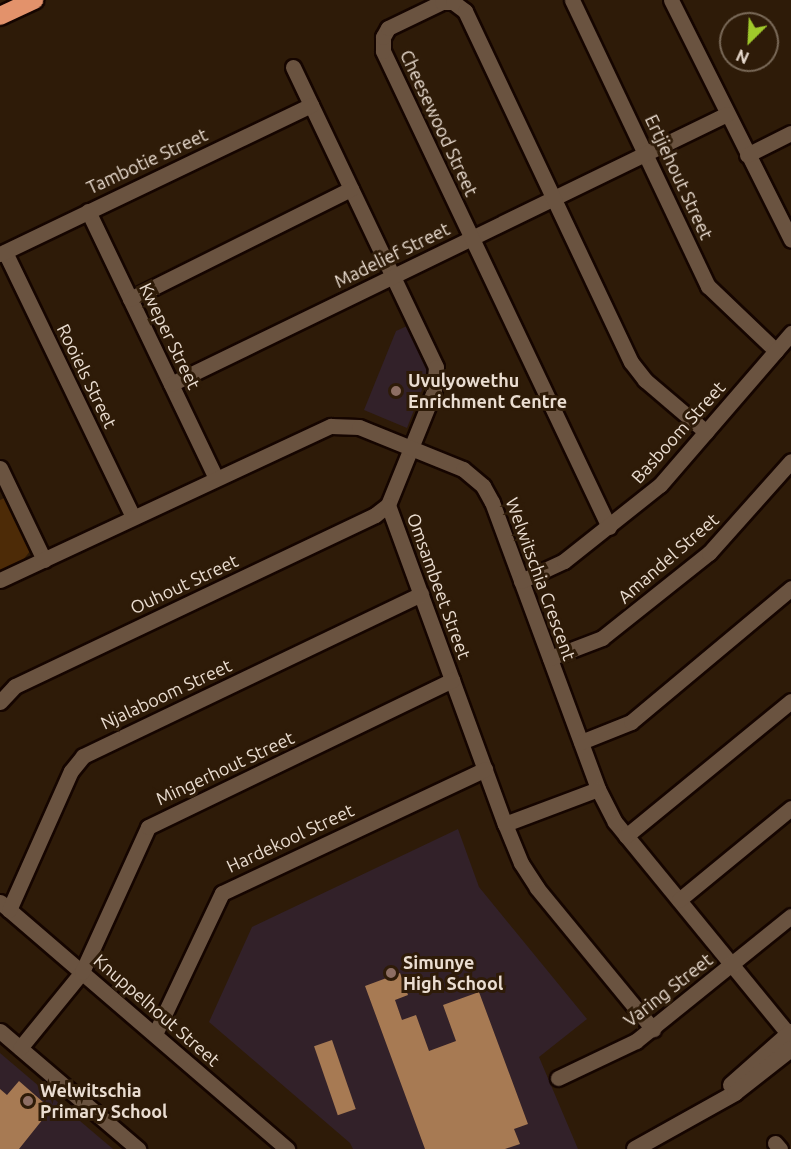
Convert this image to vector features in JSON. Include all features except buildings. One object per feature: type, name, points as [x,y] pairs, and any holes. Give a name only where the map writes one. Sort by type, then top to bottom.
[{"type":"highway","points":[[0,16],[34,0]]},
{"type":"street","name":"Ertjiehout Street","points":[[572,0],[647,153],[708,286],[776,351]]},
{"type":"street","points":[[672,0],[791,240]]},
{"type":"street","name":"Cheesewood Street","points":[[609,527],[382,47],[388,28],[428,8],[453,2],[468,15],[636,369],[706,432]]},
{"type":"street","name":"Omsambeet Street","points":[[293,67],[437,375],[388,505],[505,824],[521,863],[537,888],[653,1029]]},
{"type":"street","name":"Tambotie Street","points":[[2,253],[311,105]]},
{"type":"street","name":"Madelief Street","points":[[171,384],[727,114]]},
{"type":"street","points":[[747,155],[791,133]]},
{"type":"street","points":[[130,298],[351,189]]},
{"type":"street","name":"Kweper Street","points":[[88,211],[216,478]]},
{"type":"street","name":"Rooiels Street","points":[[2,253],[134,517]]},
{"type":"street","name":"Basboom Street","points":[[521,581],[564,561],[660,485],[791,333]]},
{"type":"street","name":"Welwitschia Crescent","points":[[0,580],[331,426],[359,427],[463,469],[483,486],[521,581],[598,789],[626,836],[790,1038]]},
{"type":"street","name":"Amandel Street","points":[[550,658],[602,638],[709,553],[791,461]]},
{"type":"street","points":[[0,468],[44,560]]},
{"type":"street","name":"Ouhout Street","points":[[0,702],[15,686],[375,515],[388,505]]},
{"type":"street","points":[[581,742],[631,722],[750,626],[791,588]]},
{"type":"street","name":"Njalaboom Street","points":[[5,906],[71,771],[83,756],[421,594]]},
{"type":"street","name":"Mingerhout Street","points":[[20,1048],[82,972],[148,827],[452,680]]},
{"type":"street","points":[[626,836],[791,701]]},
{"type":"street","name":"Hardekool Street","points":[[155,1034],[216,900],[225,890],[485,769]]},
{"type":"street","points":[[505,824],[598,789]]},
{"type":"street","points":[[679,900],[791,808]]},
{"type":"street","name":"Knuppelhout Street","points":[[5,906],[287,1149]]},
{"type":"street","name":"Varing Street","points":[[558,1077],[625,1048],[653,1029],[791,916]]},
{"type":"street","points":[[0,1031],[138,1149]]},
{"type":"street","points":[[635,1149],[735,1093],[790,1038]]},
{"type":"shaded area","name":"Uvulyowethu Enrichment Centre","points":[[407,326],[429,372],[407,428],[364,410],[396,331]]},
{"type":"shaded area","points":[[8,496],[31,550],[23,560],[0,572],[0,500]]},
{"type":"shaded area","name":"Simunye High School","points":[[458,829],[479,887],[587,1019],[539,1057],[578,1149],[353,1149],[350,1143],[209,1022],[252,927]]},
{"type":"shaded area","name":"Welwitschia Primary School","points":[[0,1053],[113,1149],[0,1149]]},
{"type":"place","name":"Uvulyowethu Enrichment Centre","points":[[396,391]]},
{"type":"place","name":"Simunye High School","points":[[391,973]]},
{"type":"place","name":"Welwitschia Primary School","points":[[28,1101]]}]
